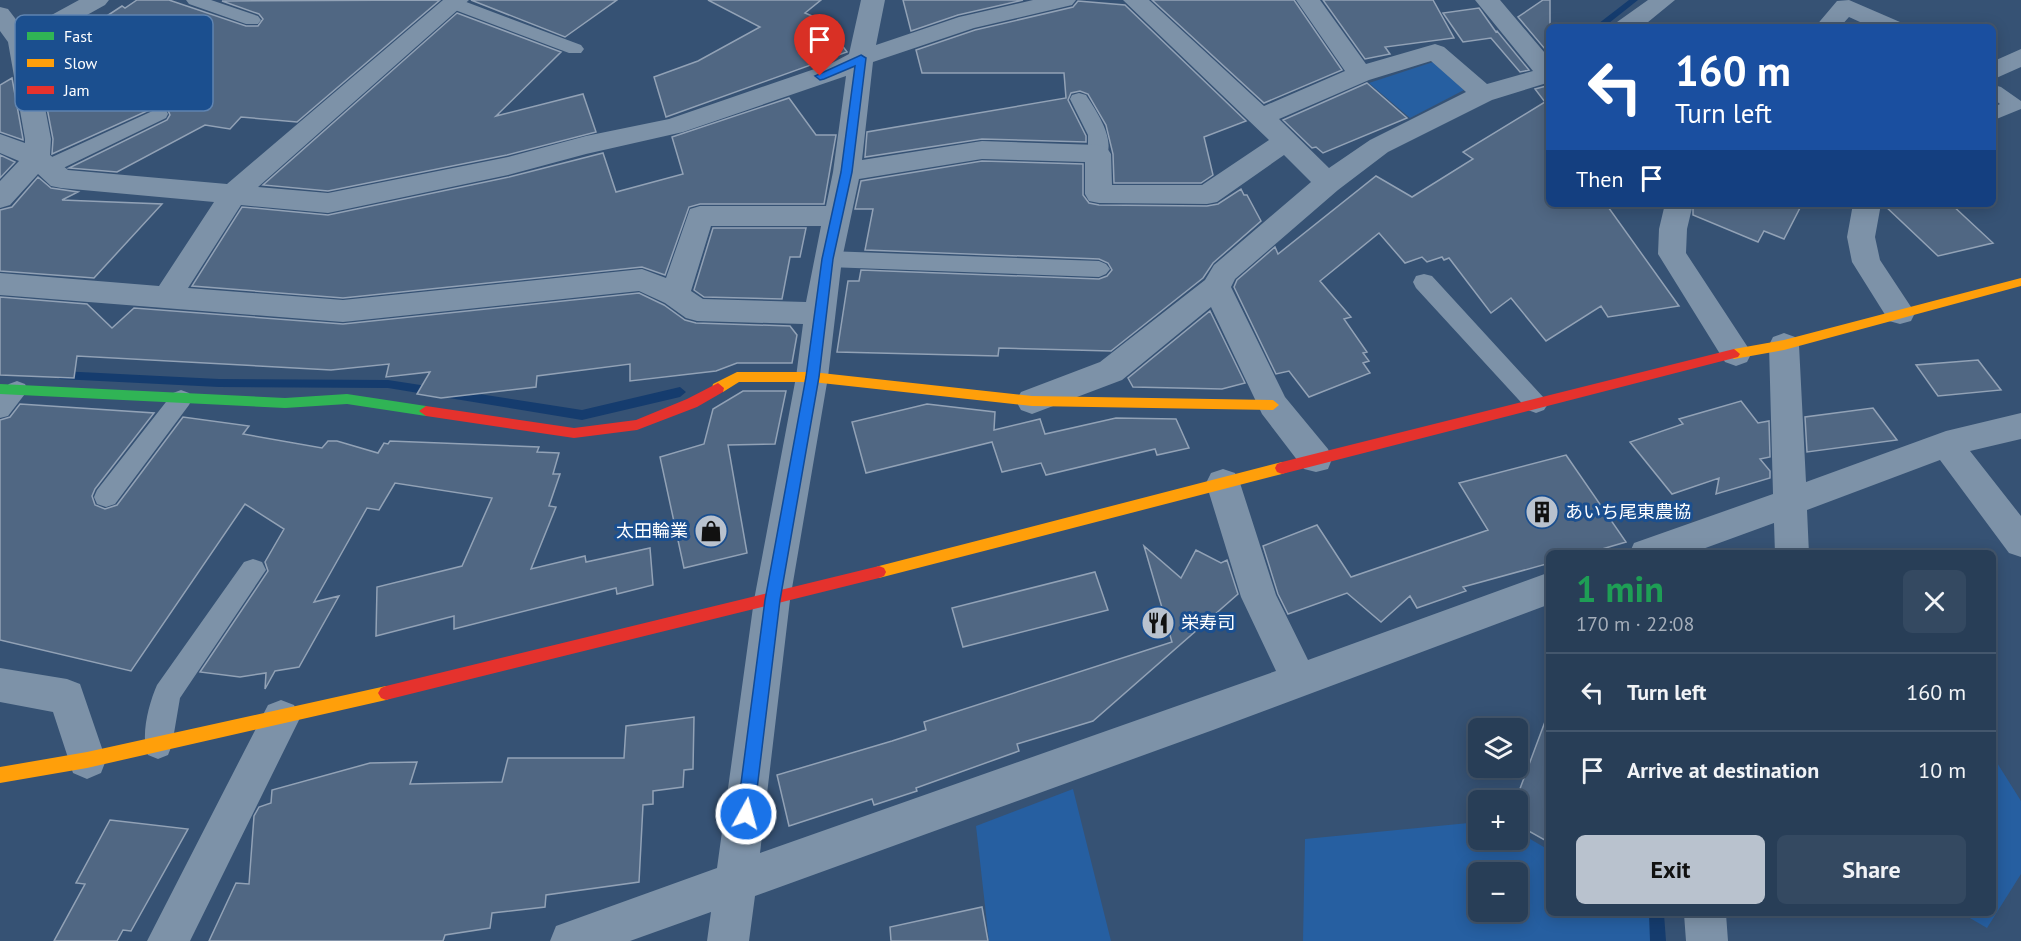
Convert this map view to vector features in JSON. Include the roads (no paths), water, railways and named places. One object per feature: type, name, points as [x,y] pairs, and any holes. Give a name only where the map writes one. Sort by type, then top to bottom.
[{"type":"street","points":[[70,15],[97,0]]},
{"type":"street","points":[[728,941],[772,600],[812,377],[828,259],[847,172],[861,58],[873,0]]},
{"type":"street","points":[[0,142],[42,163],[61,179],[328,202],[486,171],[586,145],[674,126],[841,69],[861,58],[967,22],[1064,0]]},
{"type":"street","points":[[1135,0],[1328,183]]},
{"type":"street","points":[[1308,0],[1360,74]]},
{"type":"street","points":[[1487,0],[1546,70]]},
{"type":"street","points":[[1630,24],[1663,0]]},
{"type":"street","points":[[166,298],[234,193],[455,2]]},
{"type":"street","points":[[1831,24],[1848,11],[1883,24]]},
{"type":"street","points":[[0,14],[15,35]]},
{"type":"street","points":[[1261,117],[1360,74],[1435,52],[1483,94]]},
{"type":"street","points":[[1996,70],[2021,57]]},
{"type":"street","points":[[1032,400],[1112,371],[1215,287],[1224,272],[1328,183],[1379,146],[1483,94],[1546,75]]},
{"type":"street","points":[[33,111],[42,163]]},
{"type":"street","points":[[847,172],[982,150],[1098,154],[1100,194],[1207,195],[1285,142]]},
{"type":"street","points":[[0,198],[42,163]]},
{"type":"street","points":[[1678,207],[1673,229],[1672,254],[1736,354]]},
{"type":"street","points":[[1867,207],[1862,237],[1866,262],[1900,313]]},
{"type":"street","points":[[675,295],[700,216],[836,216]]},
{"type":"street","points":[[0,284],[343,311],[642,280],[675,295],[697,310],[819,313]]},
{"type":"street","points":[[0,775],[87,760],[281,718],[772,600],[1316,459],[1736,354],[1784,345],[2021,282]]},
{"type":"street","points":[[1215,287],[1273,405],[1316,459]]},
{"type":"street","points":[[1784,345],[1788,504],[1792,550]]},
{"type":"street","points":[[9,390],[285,403],[347,399],[574,433],[637,425],[692,403],[737,377],[812,377],[1032,400],[1273,405]]},
{"type":"street","points":[[1657,550],[1788,504],[1946,444],[2021,426]]},
{"type":"street","points":[[1946,444],[2021,542]]},
{"type":"street","points":[[1223,483],[1259,597],[1299,681]]},
{"type":"street","points":[[571,941],[1299,681],[1546,589]]},
{"type":"street","points":[[0,685],[67,698],[87,760]]},
{"type":"street","points":[[168,941],[281,718]]},
{"type":"street","points":[[1705,916],[1707,941]]},
{"type":"lane","points":[[195,0],[252,20]]},
{"type":"lane","points":[[455,2],[575,49]]},
{"type":"lane","points":[[1996,92],[2014,105],[1996,113]]},
{"type":"lane","points":[[1079,99],[1098,135],[1098,154]]},
{"type":"lane","points":[[42,163],[159,114]]},
{"type":"lane","points":[[828,259],[1099,269]]},
{"type":"lane","points":[[1424,282],[1536,404]]},
{"type":"lane","points":[[0,409],[9,390]]},
{"type":"lane","points":[[106,497],[181,399]]},
{"type":"lane","points":[[158,745],[167,694],[253,570]]},
{"type":"waterway","points":[[1602,24],[1634,0]]},
{"type":"waterway","points":[[60,375],[219,383],[388,384],[582,415],[680,392]]},
{"type":"waterway","points":[[1657,916],[1658,941]]},
{"type":"place","name":"あいち尾東農協","points":[[1542,512]]},
{"type":"place","name":"太田輪業","points":[[711,531]]},
{"type":"place","name":"栄寿司","points":[[1158,623]]}]
